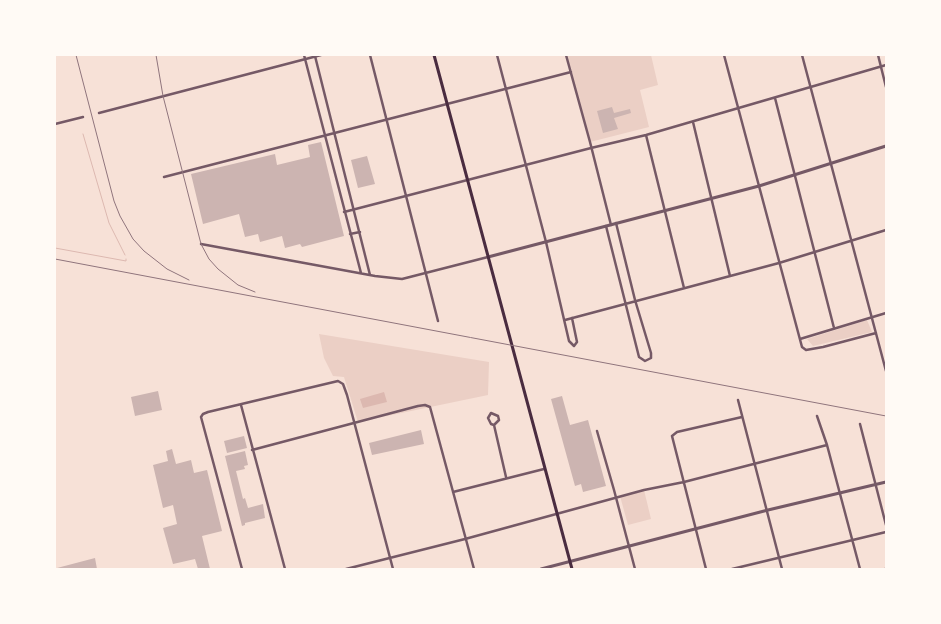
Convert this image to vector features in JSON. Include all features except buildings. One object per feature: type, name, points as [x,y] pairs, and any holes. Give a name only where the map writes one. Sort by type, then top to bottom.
[{"type":"main road","points":[[434,55],[572,569]]},
{"type":"street","points":[[304,55],[361,273]]},
{"type":"street","points":[[99,113],[321,55]]},
{"type":"street","points":[[370,55],[388,119],[405,197],[438,321]]},
{"type":"street","points":[[497,55],[546,242],[569,341],[574,346],[577,342],[572,318]]},
{"type":"street","points":[[566,55],[591,148],[625,304],[639,357],[645,361],[651,358],[651,352],[635,300],[616,223]]},
{"type":"street","points":[[724,55],[802,347],[806,350],[876,333]]},
{"type":"street","points":[[802,55],[886,371]]},
{"type":"street","points":[[878,55],[886,88]]},
{"type":"street","points":[[315,56],[370,275]]},
{"type":"street","points":[[344,212],[646,135],[886,65]]},
{"type":"street","points":[[164,177],[570,72]]},
{"type":"street","points":[[775,98],[834,328]]},
{"type":"street","points":[[55,124],[83,117]]},
{"type":"street","points":[[693,121],[730,276]]},
{"type":"street","points":[[646,135],[684,288]]},
{"type":"street","points":[[201,244],[370,275],[402,279],[712,199],[886,146]]},
{"type":"street","points":[[565,320],[779,263],[886,230]]},
{"type":"street","points":[[350,234],[360,232]]},
{"type":"street","points":[[800,340],[886,313]]},
{"type":"street","points":[[242,569],[202,425],[201,418],[203,414],[338,381],[343,384],[393,569]]},
{"type":"street","points":[[738,400],[782,569]]},
{"type":"street","points":[[241,405],[286,569]]},
{"type":"street","points":[[252,450],[425,405],[432,409],[474,569]]},
{"type":"street","points":[[494,425],[499,420],[498,416],[492,413],[488,418],[491,424],[494,425],[506,477]]},
{"type":"street","points":[[817,416],[860,569]]},
{"type":"street","points":[[706,569],[672,436],[676,432],[742,417]]},
{"type":"street","points":[[860,424],[886,525]]},
{"type":"street","points":[[597,431],[634,569]]},
{"type":"street","points":[[346,569],[557,515],[616,497],[684,482],[826,445]]},
{"type":"street","points":[[453,492],[506,477],[544,469]]},
{"type":"street","points":[[541,569],[695,528],[886,482]]},
{"type":"street","points":[[732,569],[886,532]]},
{"type":"shaded area","points":[[566,55],[651,55],[658,85],[640,90],[649,127],[590,142]]},
{"type":"shaded area","points":[[867,320],[872,332],[813,346],[807,339]]},
{"type":"shaded area","points":[[319,334],[489,362],[488,395],[358,422],[344,377],[333,376],[324,358]]},
{"type":"shaded area","points":[[384,392],[387,402],[363,408],[360,399]]},
{"type":"shaded area","points":[[644,490],[651,519],[628,525],[620,496]]},
{"type":"waterway","points":[[83,134],[109,223],[125,255]]},
{"type":"waterway","points":[[55,248],[126,261],[126,259]]},
{"type":"railway","points":[[76,55],[114,201],[120,216],[133,239],[144,251],[167,269],[189,280]]},
{"type":"railway","points":[[156,55],[163,96],[201,244],[209,259],[218,269],[238,285],[255,292]]},
{"type":"railway","points":[[55,259],[886,416]]}]
